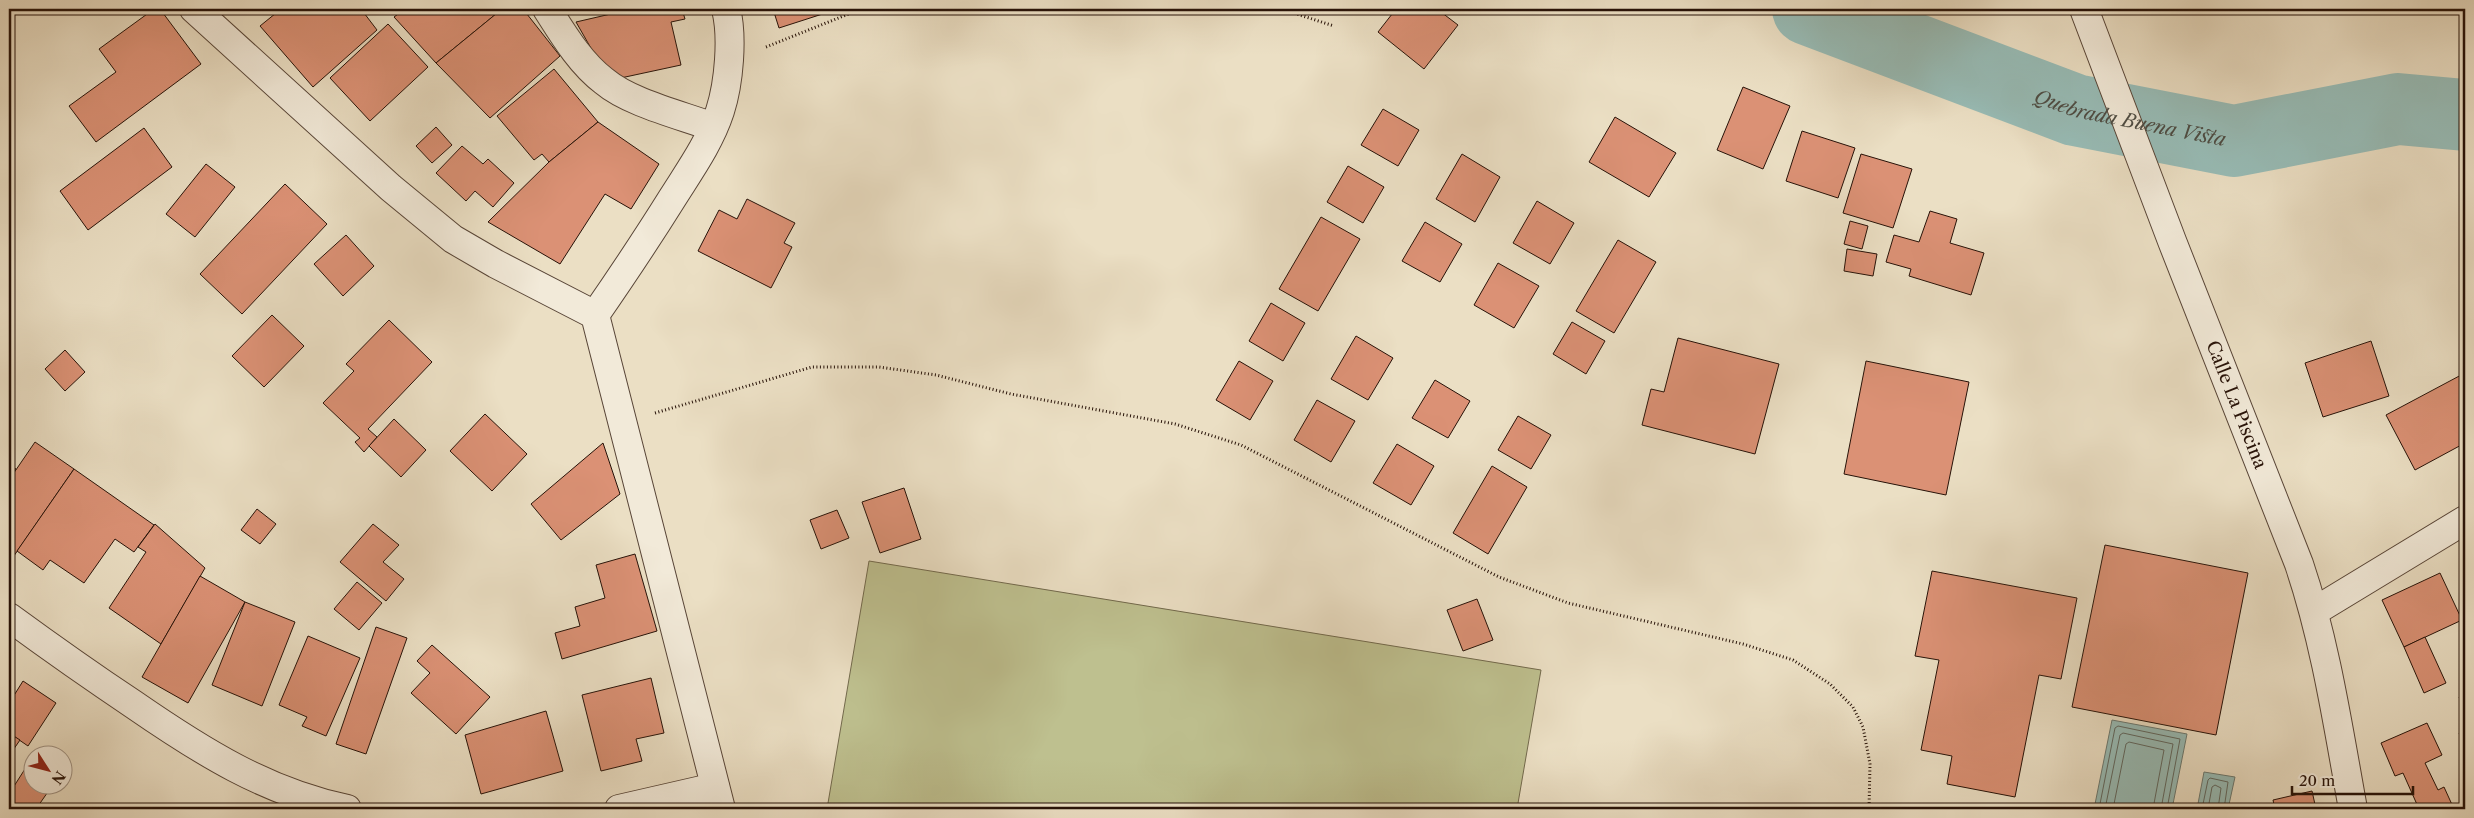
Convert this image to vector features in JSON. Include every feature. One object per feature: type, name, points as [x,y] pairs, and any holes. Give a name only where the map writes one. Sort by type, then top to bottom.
[{"type":"street","points":[[194,9],[391,188],[452,239],[595,315]]},
{"type":"street","points":[[547,9],[565,37],[603,81],[623,94],[713,127]]},
{"type":"street","points":[[619,809],[718,798],[595,315],[671,200],[713,127],[721,109],[728,62],[729,20],[726,9]]},
{"type":"street","name":"Calle La Piscina","points":[[2084,9],[2172,241],[2283,520],[2315,611],[2353,809]]},
{"type":"street","points":[[2315,611],[2465,520]]},
{"type":"street","points":[[9,617],[186,740],[249,776],[311,801],[347,809]]},
{"type":"path","points":[[728,62],[861,9]]},
{"type":"path","points":[[1281,9],[1334,26]]},
{"type":"path","points":[[623,423],[812,367],[880,367],[936,375],[1011,394],[1175,424],[1241,445],[1500,577],[1568,603],[1743,644],[1793,660],[1830,684],[1853,707],[1863,727],[1870,764],[1869,809]]},
{"type":"green space","points":[[869,561],[1541,670],[1517,809],[827,809]]},
{"type":"water","points":[[2112,720],[2187,734],[2172,809],[2094,809]]},
{"type":"water","points":[[2204,772],[2235,777],[2228,809],[2197,809]]},
{"type":"building","points":[[154,9],[160,9],[201,64],[96,142],[69,106],[116,72],[99,49]]},
{"type":"building","points":[[281,9],[361,9],[377,30],[313,87],[260,26]]},
{"type":"building","points":[[405,9],[502,9],[436,63],[394,17]]},
{"type":"building","points":[[502,9],[523,9],[560,56],[490,118],[436,63]]},
{"type":"building","points":[[614,9],[682,9],[685,19],[671,22],[681,65],[616,79],[600,64],[576,22],[615,13]]},
{"type":"building","points":[[773,9],[838,9],[779,28]]},
{"type":"building","points":[[1396,9],[1437,9],[1458,25],[1424,69],[1378,32]]},
{"type":"building","points":[[388,24],[428,67],[370,121],[330,78]]},
{"type":"building","points":[[554,69],[598,122],[549,162],[542,154],[534,160],[497,116]]},
{"type":"building","points":[[1743,87],[1790,106],[1763,169],[1717,150]]},
{"type":"building","points":[[1383,109],[1419,130],[1398,166],[1361,145]]},
{"type":"building","points":[[1615,117],[1676,153],[1649,197],[1589,162]]},
{"type":"building","points":[[598,122],[659,164],[631,209],[605,194],[560,264],[488,222],[549,162]]},
{"type":"building","points":[[436,127],[452,145],[432,163],[416,146]]},
{"type":"building","points":[[144,128],[172,167],[88,230],[60,191]]},
{"type":"building","points":[[1802,131],[1855,148],[1838,198],[1786,181]]},
{"type":"building","points":[[462,146],[483,164],[488,159],[514,183],[493,207],[475,191],[466,201],[436,173]]},
{"type":"building","points":[[1462,154],[1500,177],[1475,222],[1436,199]]},
{"type":"building","points":[[1861,154],[1912,169],[1893,228],[1843,213]]},
{"type":"building","points":[[206,164],[235,187],[195,237],[166,214]]},
{"type":"building","points":[[1348,166],[1384,187],[1363,223],[1327,202]]},
{"type":"building","points":[[285,184],[327,224],[242,314],[200,274]]},
{"type":"building","points":[[747,199],[795,223],[784,243],[792,247],[771,288],[698,251],[719,210],[737,219]]},
{"type":"building","points":[[1537,201],[1574,223],[1550,264],[1513,243]]},
{"type":"building","points":[[1930,211],[1957,219],[1950,243],[1984,253],[1971,295],[1909,276],[1911,269],[1886,262],[1894,235],[1919,242]]},
{"type":"building","points":[[1321,217],[1360,239],[1318,311],[1279,289]]},
{"type":"building","points":[[1850,221],[1868,226],[1862,249],[1844,244]]},
{"type":"building","points":[[1425,222],[1462,244],[1440,282],[1402,261]]},
{"type":"building","points":[[346,235],[374,266],[343,296],[314,264]]},
{"type":"building","points":[[1618,240],[1656,262],[1614,333],[1576,311]]},
{"type":"building","points":[[1847,249],[1877,254],[1873,276],[1844,271]]},
{"type":"building","points":[[1498,263],[1539,286],[1514,328],[1474,305]]},
{"type":"building","points":[[1271,303],[1305,323],[1283,361],[1249,341]]},
{"type":"building","points":[[272,315],[304,346],[264,387],[232,356]]},
{"type":"building","points":[[389,320],[432,362],[368,429],[377,437],[364,452],[355,442],[360,438],[323,403],[354,371],[346,364]]},
{"type":"building","points":[[1572,322],[1605,341],[1586,374],[1553,354]]},
{"type":"building","points":[[1356,336],[1393,358],[1368,400],[1331,379]]},
{"type":"building","points":[[1678,338],[1779,364],[1755,454],[1642,425],[1651,389],[1664,392]]},
{"type":"building","points":[[2371,341],[2389,396],[2323,417],[2305,363]]},
{"type":"building","points":[[65,350],[85,372],[65,391],[45,369]]},
{"type":"building","points":[[1239,361],[1273,381],[1250,420],[1216,400]]},
{"type":"building","points":[[1866,361],[1969,382],[1946,495],[1844,474]]},
{"type":"building","points":[[2463,374],[2465,378],[2465,443],[2415,470],[2386,415]]},
{"type":"building","points":[[1435,380],[1470,401],[1448,438],[1412,418]]},
{"type":"building","points":[[1317,400],[1355,421],[1331,462],[1294,440]]},
{"type":"building","points":[[485,414],[527,454],[492,491],[450,451]]},
{"type":"building","points":[[1518,416],[1551,435],[1531,469],[1498,450]]},
{"type":"building","points":[[394,419],[426,450],[401,477],[369,446]]},
{"type":"building","points":[[35,442],[74,469],[9,563],[9,480]]},
{"type":"building","points":[[603,443],[620,494],[561,540],[531,504]]},
{"type":"building","points":[[1397,444],[1434,466],[1411,505],[1373,483]]},
{"type":"building","points":[[9,464],[16,469],[9,480]]},
{"type":"building","points":[[1492,466],[1527,487],[1488,554],[1453,533]]},
{"type":"building","points":[[74,469],[154,525],[134,552],[115,539],[84,583],[50,560],[43,570],[17,551]]},
{"type":"building","points":[[904,488],[921,539],[880,553],[862,502]]},
{"type":"building","points":[[257,509],[276,524],[260,544],[241,530]]},
{"type":"building","points":[[837,510],[849,538],[821,549],[810,520]]},
{"type":"building","points":[[155,524],[205,568],[161,644],[109,608],[146,552],[138,547]]},
{"type":"building","points":[[373,524],[399,545],[383,562],[404,579],[386,601],[340,562]]},
{"type":"building","points":[[2105,545],[2248,573],[2216,735],[2072,707]]},
{"type":"building","points":[[635,554],[657,631],[562,659],[555,633],[580,626],[575,607],[605,598],[596,565]]},
{"type":"building","points":[[1932,571],[2077,598],[2061,679],[2039,675],[2015,797],[1947,784],[1952,756],[1921,750],[1939,660],[1915,656]]},
{"type":"building","points":[[2440,573],[2462,620],[2404,647],[2382,600]]},
{"type":"building","points":[[200,576],[245,602],[188,703],[142,677]]},
{"type":"building","points":[[357,582],[382,603],[359,630],[334,609]]},
{"type":"building","points":[[1477,599],[1493,640],[1463,651],[1447,610]]},
{"type":"building","points":[[245,602],[295,622],[262,706],[212,685]]},
{"type":"building","points":[[376,627],[407,638],[366,754],[336,744]]},
{"type":"building","points":[[308,636],[360,658],[326,736],[302,726],[307,717],[279,705]]},
{"type":"building","points":[[2425,637],[2446,683],[2424,693],[2404,647]]},
{"type":"building","points":[[432,645],[490,697],[456,734],[411,693],[430,673],[417,661]]},
{"type":"building","points":[[651,678],[664,733],[636,739],[642,761],[601,771],[582,695]]},
{"type":"building","points":[[23,681],[56,703],[28,746],[9,733],[9,694],[13,697]]},
{"type":"building","points":[[2465,693],[2465,708],[2459,697]]},
{"type":"building","points":[[546,711],[563,771],[481,794],[465,735]]},
{"type":"building","points":[[2427,723],[2442,755],[2425,763],[2438,790],[2444,787],[2454,809],[2419,809],[2403,773],[2395,776],[2381,743]]},
{"type":"building","points":[[2465,729],[2465,743],[2459,733]]},
{"type":"building","points":[[9,733],[20,740],[9,756]]},
{"type":"building","points":[[22,774],[22,796],[45,796],[36,809],[9,809],[9,794]]},
{"type":"building","points":[[2312,791],[2316,809],[2275,809],[2273,800]]},
{"type":"waterway","name":"Quebrada Buena Vista","points":[[1808,9],[2075,110],[2234,141],[2398,109],[2465,115]]}]
